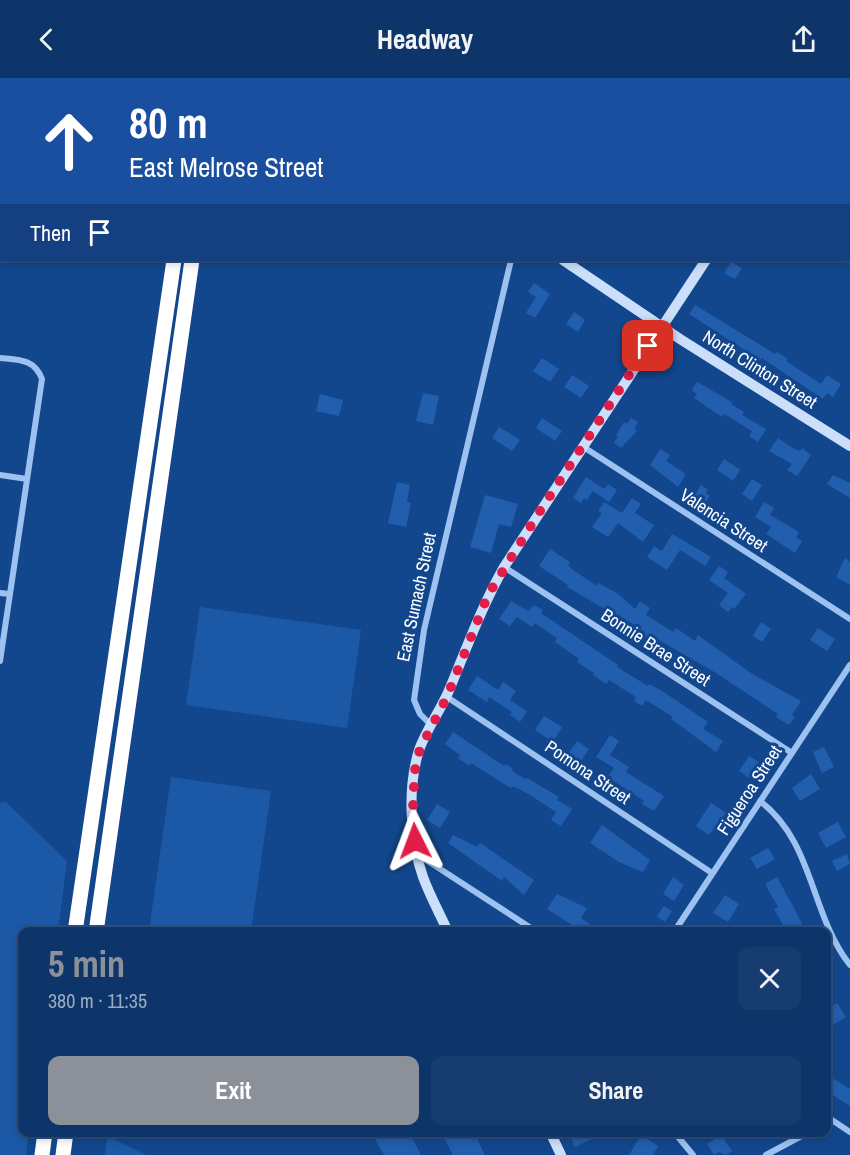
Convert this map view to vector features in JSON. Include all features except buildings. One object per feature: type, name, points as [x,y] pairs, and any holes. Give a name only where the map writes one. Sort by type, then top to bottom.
[{"type":"highway","points":[[76,927],[174,261]]},
{"type":"highway","points":[[97,927],[191,261]]},
{"type":"highway","points":[[42,1155],[44,1137]]},
{"type":"highway","points":[[63,1155],[65,1137]]},
{"type":"street","name":"East Sumach Street","points":[[431,724],[420,714],[414,700],[422,641],[511,261]]},
{"type":"street","name":"North Clinton Street","points":[[564,261],[662,327],[850,446]]},
{"type":"street","points":[[446,927],[423,878],[416,853],[413,802],[415,770],[420,749],[447,697],[488,595],[504,567],[704,261]]},
{"type":"street","points":[[0,358],[28,361],[37,367],[42,379],[0,661]]},
{"type":"street","name":"Valencia Street","points":[[582,446],[850,620]]},
{"type":"street","points":[[0,475],[27,478]]},
{"type":"street","name":"Bonnie Brae Street","points":[[504,567],[792,753]]},
{"type":"street","points":[[0,593],[10,594]]},
{"type":"street","name":"Figueroa Street","points":[[677,927],[850,665]]},
{"type":"street","name":"Pomona Street","points":[[447,697],[712,873]]},
{"type":"street","points":[[760,801],[778,816],[797,844],[826,927]]},
{"type":"street","points":[[416,853],[529,927]]},
{"type":"street","points":[[831,935],[850,965]]},
{"type":"street","points":[[831,1121],[850,1132]]},
{"type":"street","points":[[552,1137],[561,1155]]},
{"type":"street","points":[[678,1137],[693,1155]]},
{"type":"street","points":[[766,1155],[800,1137]]},
{"type":"shaded area","points":[[200,607],[361,630],[347,728],[186,705]]},
{"type":"shaded area","points":[[171,777],[271,791],[252,927],[150,927]]},
{"type":"shaded area","points":[[6,802],[67,861],[59,927],[18,927],[18,1137],[28,1137],[26,1155],[0,1155],[0,803]]},
{"type":"shaded area","points":[[107,1137],[109,1137],[147,1155],[105,1155]]},
{"type":"route","points":[[415,841],[413,802],[415,770],[420,749],[447,697],[488,595],[648,346]]}]
